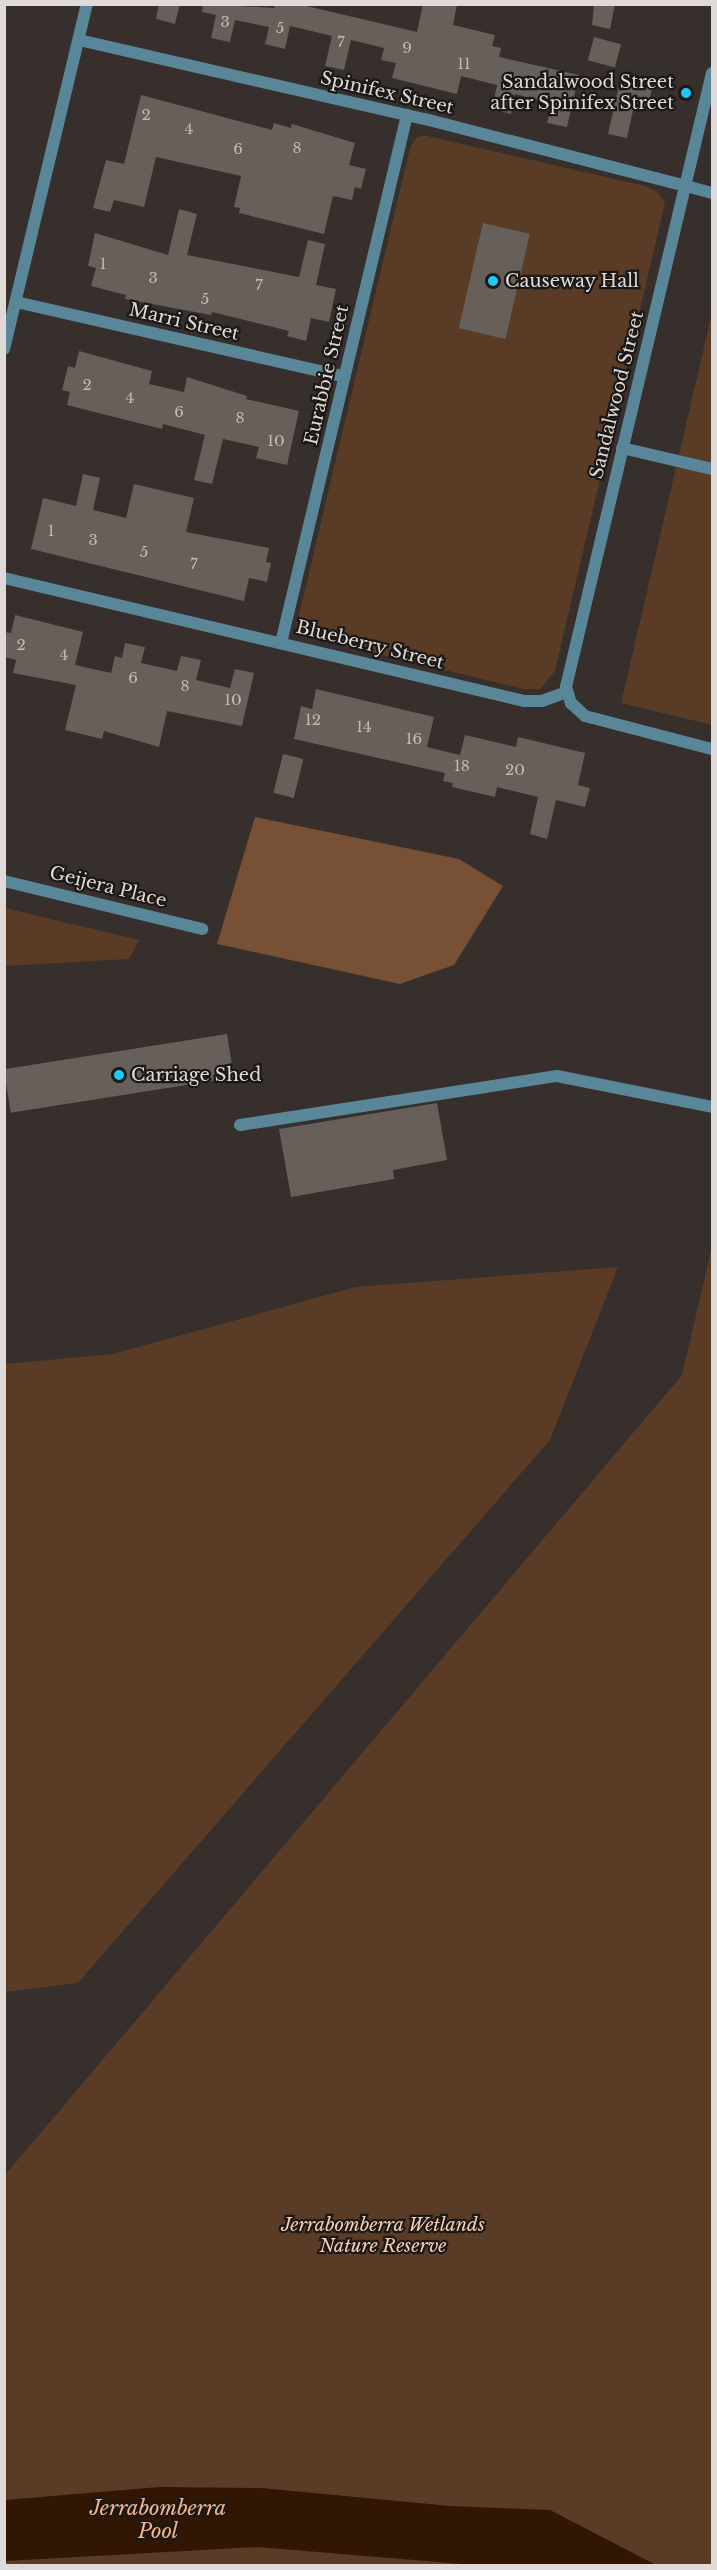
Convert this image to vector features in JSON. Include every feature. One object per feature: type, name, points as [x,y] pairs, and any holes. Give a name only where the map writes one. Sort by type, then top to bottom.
[{"type":"street","points":[[4,350],[87,4]]},
{"type":"street","name":"Spinifex Street","points":[[79,40],[407,115],[712,193]]},
{"type":"street","name":"Sandalwood Street","points":[[567,692],[622,448],[712,73]]},
{"type":"street","name":"Eurabbie Street","points":[[282,642],[407,115]]},
{"type":"street","name":"Marri Street","points":[[16,302],[345,377]]},
{"type":"street","points":[[622,448],[712,469]]},
{"type":"street","name":"Blueberry Street","points":[[4,578],[529,702],[567,692]]},
{"type":"street","points":[[567,692],[573,707],[585,716],[712,749]]},
{"type":"street","name":"Geijera Place","points":[[4,881],[202,929]]},
{"type":"street","points":[[240,1125],[557,1077],[712,1107]]},
{"type":"green space","points":[[423,135],[645,186],[658,192],[665,203],[555,671],[540,689],[524,689],[307,637],[296,627],[410,148],[415,139]]},
{"type":"green space","points":[[712,313],[712,725],[621,703]]},
{"type":"green space","points":[[5,908],[139,940],[129,959],[5,966]]},
{"type":"green space","name":"Jerrabomberra Wetlands Nature Reserve","points":[[712,1246],[712,2565],[5,2566],[5,2175],[682,1375]]},
{"type":"green space","points":[[618,1267],[550,1440],[78,1983],[5,1992],[5,1364],[113,1354],[355,1287]]},
{"type":"shaded area","points":[[255,817],[459,859],[503,886],[454,965],[400,984],[217,944]]},
{"type":"water","name":"Jerrabomberra Pool","points":[[159,2487],[261,2488],[450,2506],[550,2510],[656,2565],[486,2566],[258,2547],[5,2561],[5,2500]]},
{"type":"building","points":[[159,4],[180,4],[175,24],[156,19]]},
{"type":"building","points":[[203,4],[274,8],[275,4],[298,4],[417,32],[423,4],[457,4],[453,25],[495,35],[492,46],[501,48],[499,57],[579,75],[567,127],[547,123],[551,103],[515,94],[511,114],[492,109],[497,85],[461,76],[457,94],[392,78],[396,63],[381,60],[384,48],[351,40],[344,70],[325,66],[332,36],[290,26],[285,49],[265,44],[269,27],[235,20],[230,42],[211,38],[216,15],[202,12]]},
{"type":"building","points":[[594,4],[615,4],[610,29],[592,25]]},
{"type":"building","points":[[594,37],[621,44],[615,67],[588,60]]},
{"type":"building","points":[[620,81],[652,89],[647,109],[634,106],[627,138],[608,134]]},
{"type":"building","points":[[141,95],[272,130],[274,123],[291,128],[292,124],[355,143],[349,165],[366,169],[361,189],[355,187],[352,200],[333,196],[324,234],[239,213],[240,208],[234,207],[241,176],[156,157],[144,207],[114,200],[110,212],[93,208],[106,160],[124,164]]},
{"type":"building","points":[[179,209],[197,214],[187,255],[299,277],[308,240],[325,244],[316,285],[336,289],[329,322],[311,318],[306,341],[287,336],[289,331],[212,312],[211,315],[125,299],[126,295],[91,286],[96,268],[88,266],[95,233],[168,255]]},
{"type":"building","name":"Causeway Hall","points":[[483,223],[530,234],[505,339],[459,328]]},
{"type":"building","points":[[79,351],[152,371],[149,384],[184,392],[187,377],[247,396],[246,399],[299,411],[287,465],[256,458],[259,447],[223,439],[212,484],[194,480],[205,435],[163,424],[162,429],[67,405],[70,392],[62,390],[68,366],[75,368]]},
{"type":"building","points":[[83,474],[100,478],[93,510],[126,518],[134,484],[194,498],[186,532],[269,548],[266,562],[271,563],[267,582],[249,578],[244,601],[31,549],[43,498],[76,506]]},
{"type":"building","points":[[15,615],[83,632],[75,665],[111,673],[115,656],[122,658],[125,643],[145,647],[141,663],[177,671],[181,656],[201,660],[196,680],[230,688],[235,669],[254,673],[242,726],[167,711],[159,747],[104,731],[102,739],[65,730],[76,685],[13,673],[16,660],[4,657],[4,632],[11,633]]},
{"type":"building","points":[[316,689],[434,717],[427,747],[460,755],[465,735],[516,747],[518,737],[585,753],[578,785],[590,788],[585,807],[556,800],[547,839],[530,834],[538,797],[497,787],[495,797],[452,787],[453,783],[443,781],[445,773],[294,739],[301,706],[312,709]]},
{"type":"building","points":[[283,754],[303,759],[294,798],[273,793]]},
{"type":"building","name":"Carriage Shed","points":[[227,1034],[234,1077],[11,1113],[4,1069]]},
{"type":"building","points":[[437,1103],[447,1160],[393,1170],[394,1179],[291,1197],[279,1129]]},
{"type":"place","name":"Sandalwood Street after Spinifex Street","points":[[686,93]]},
{"type":"place","name":"Causeway Hall","points":[[493,281]]},
{"type":"place","name":"Carriage Shed","points":[[119,1075]]}]
